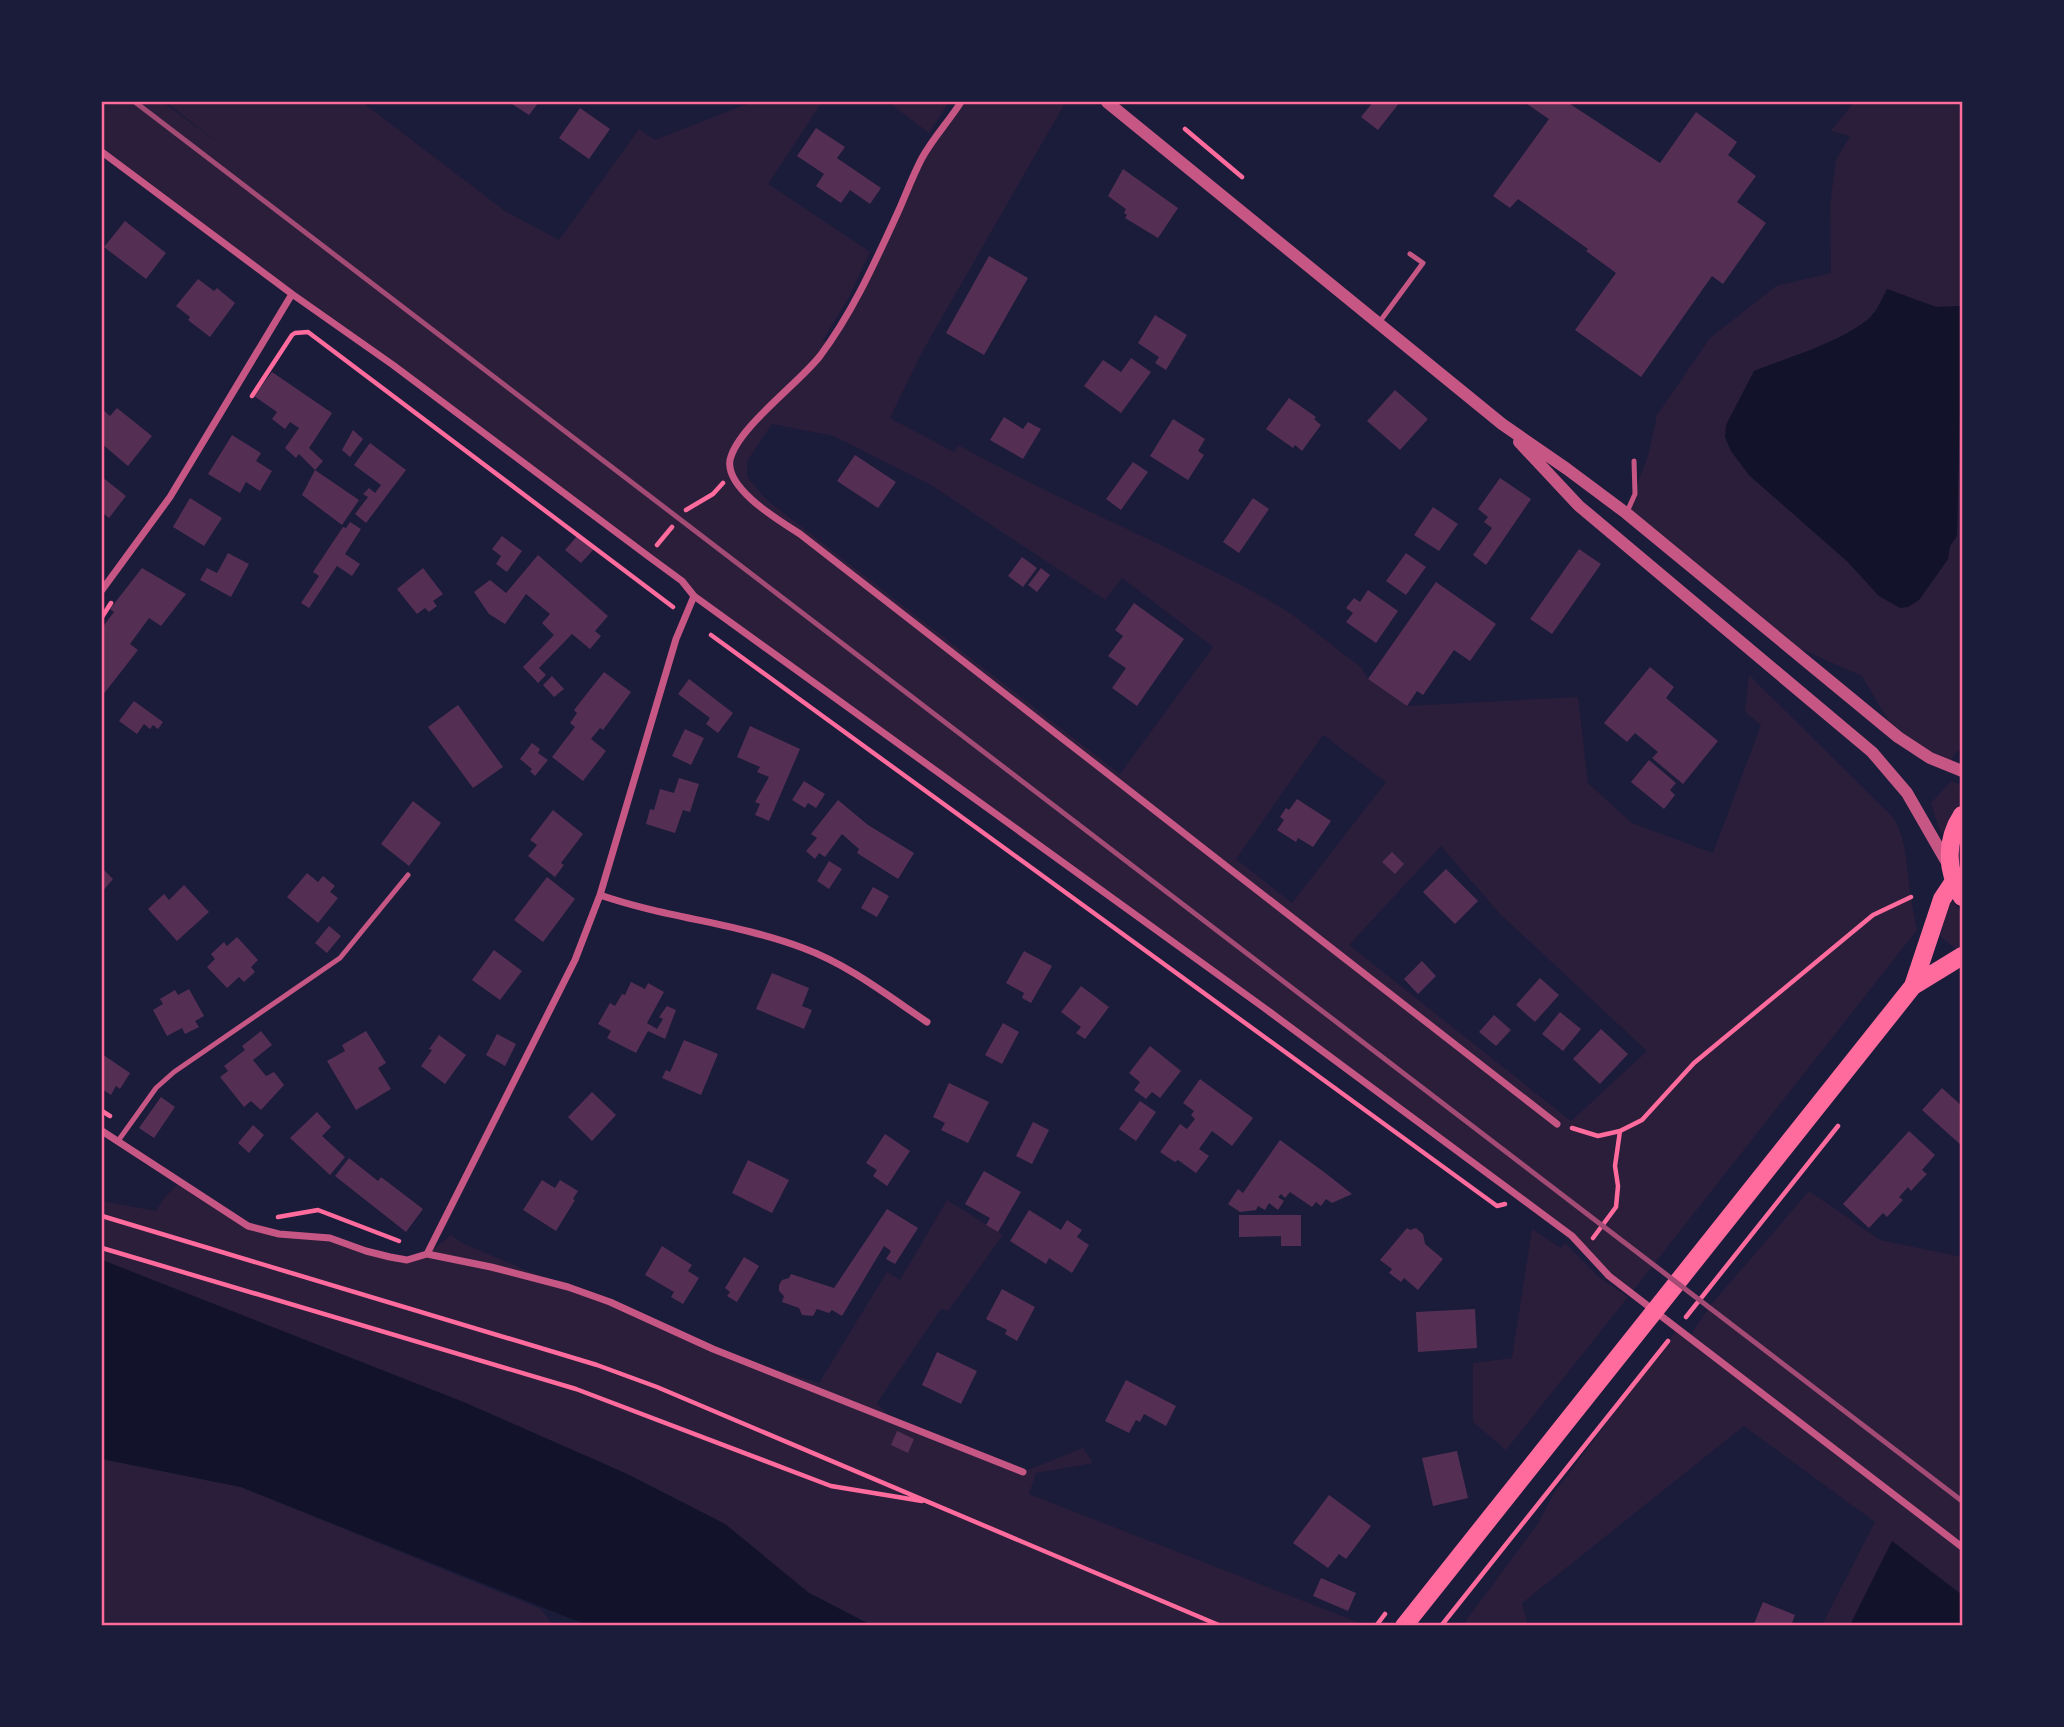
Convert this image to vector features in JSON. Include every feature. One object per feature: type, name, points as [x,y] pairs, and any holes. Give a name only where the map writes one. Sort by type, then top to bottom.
[{"type":"main road","points":[[1913,986],[1942,899],[1955,882],[1950,846],[1955,827],[1962,816]]},
{"type":"main road","points":[[1404,1626],[1913,986],[1962,956]]},
{"type":"street","points":[[961,102],[923,157],[873,267],[832,340],[811,367],[748,429],[734,449],[729,463],[736,482],[767,512],[800,534],[1123,787],[1240,874],[1557,1124]]},
{"type":"street","points":[[1107,102],[1502,424],[1567,468],[1626,513],[1898,737],[1930,758],[1962,771]]},
{"type":"street","points":[[102,152],[682,581],[694,596],[1263,1007],[1572,1236],[1609,1276],[1962,1547]]},
{"type":"street","points":[[102,590],[170,497],[292,294]]},
{"type":"street","points":[[1502,424],[1579,506],[1872,752],[1907,793],[1955,882]]},
{"type":"street","points":[[427,1254],[575,960],[600,895],[673,651],[694,596]]},
{"type":"street","points":[[600,895],[802,948],[866,980],[927,1022]]},
{"type":"street","points":[[102,1130],[248,1226],[279,1234],[331,1238],[390,1257],[407,1259],[427,1254],[568,1287],[610,1302],[713,1349],[1023,1472]]},
{"type":"lane","points":[[1378,324],[1423,263],[1410,254]]},
{"type":"lane","points":[[1626,513],[1635,494],[1634,461]]},
{"type":"lane","points":[[118,1141],[156,1088],[174,1072],[345,954],[408,875]]},
{"type":"path","points":[[1185,129],[1242,177]]},
{"type":"path","points":[[248,401],[292,335],[295,332],[308,332],[673,605],[674,616]]},
{"type":"path","points":[[686,510],[713,494],[733,472]]},
{"type":"path","points":[[648,556],[672,527]]},
{"type":"path","points":[[102,617],[117,596]]},
{"type":"path","points":[[712,635],[1497,1206],[1521,1198]]},
{"type":"path","points":[[1557,1124],[1598,1136],[1620,1131],[1642,1120],[1694,1063],[1873,915],[1911,897]]},
{"type":"path","points":[[102,1111],[128,1128]]},
{"type":"path","points":[[1683,1322],[1838,1126]]},
{"type":"path","points":[[1585,1249],[1615,1207],[1618,1186],[1615,1166],[1620,1131]]},
{"type":"path","points":[[272,1218],[318,1210],[398,1241],[409,1242]]},
{"type":"path","points":[[102,1216],[597,1365],[657,1387],[1221,1626]]},
{"type":"path","points":[[102,1248],[576,1389],[831,1486],[930,1502]]},
{"type":"path","points":[[1441,1626],[1674,1332]]},
{"type":"shaded area","points":[[102,102],[163,102],[222,146],[166,102],[362,102],[505,211],[559,240],[639,129],[655,140],[752,102],[822,102],[768,184],[870,252],[849,297],[822,342],[832,340],[855,301],[923,157],[961,102],[1061,102],[1064,105],[921,354],[890,418],[954,452],[958,445],[1265,598],[1314,631],[1361,667],[1368,679],[1407,706],[1578,697],[1588,783],[1632,823],[1713,853],[1761,725],[1745,712],[1749,675],[1893,817],[1904,846],[1917,930],[1632,1292],[1609,1275],[1571,1236],[694,596],[682,581],[102,150]],"holes":[[[772,424],[834,436],[931,485],[1105,600],[1122,578],[1213,647],[1120,774],[767,500],[747,477],[747,461]],[[1323,735],[1386,782],[1292,903],[1236,859]],[[1441,846],[1500,914],[1647,1051],[1571,1121],[1349,945]]]},
{"type":"shaded area","points":[[888,102],[949,102],[929,133]]},
{"type":"shaded area","points":[[1854,102],[1962,102],[1962,306],[1962,750],[1956,752],[1949,765],[1898,737],[1862,676],[1780,640],[1626,513],[1648,456],[1657,415],[1710,338],[1776,286],[1831,273],[1830,205],[1836,160],[1850,136],[1831,131]],"holes":[[[1887,289],[1936,307],[1962,306],[1957,536],[1950,546],[1948,559],[1919,600],[1879,596],[1848,562],[1749,475],[1731,451],[1744,393],[1754,371],[1827,343],[1854,329],[1873,314]]]},
{"type":"shaded area","points":[[1887,289],[1936,307],[1962,306],[1957,536],[1950,546],[1948,559],[1919,600],[1908,607],[1900,608],[1879,596],[1848,562],[1749,475],[1731,451],[1725,437],[1726,425],[1754,371],[1827,343],[1854,329],[1873,314]]},
{"type":"shaded area","points":[[1951,781],[1962,785],[1962,804],[1943,833],[1940,832],[1931,803]]},
{"type":"shaded area","points":[[1951,899],[1962,913],[1962,945],[1956,949],[1940,936]]},
{"type":"shaded area","points":[[179,1183],[248,1226],[330,1238],[407,1260],[427,1254],[451,1235],[462,1243],[713,1349],[819,1383],[887,1272],[900,1280],[947,1200],[1003,1235],[948,1311],[941,1309],[877,1403],[894,1422],[1023,1472],[1083,1448],[1093,1463],[1036,1473],[1029,1494],[1365,1625],[871,1625],[809,1593],[725,1524],[627,1474],[465,1403],[102,1260],[102,1201],[156,1211]]},
{"type":"shaded area","points":[[1809,1191],[1880,1240],[1962,1257],[1962,1595],[1892,1542],[1850,1625],[1822,1625],[1875,1522],[1744,1426],[1522,1603],[1528,1625],[1462,1626],[1537,1525],[1554,1493],[1678,1328],[1690,1336],[1709,1307]]},
{"type":"shaded area","points":[[1532,1229],[1561,1248],[1565,1243],[1599,1277],[1628,1297],[1506,1450],[1473,1422],[1473,1363],[1512,1358]]},
{"type":"shaded area","points":[[102,1260],[466,1403],[627,1474],[725,1524],[809,1593],[871,1625],[587,1625],[241,1487],[102,1459]]},
{"type":"shaded area","points":[[102,1459],[241,1487],[541,1609],[553,1625],[102,1625]]},
{"type":"shaded area","points":[[1892,1541],[1962,1595],[1962,1625],[1850,1625]]},
{"type":"building","points":[[509,102],[539,102],[529,115]]},
{"type":"building","points":[[1373,102],[1400,102],[1378,130],[1361,117]]},
{"type":"building","points":[[1524,102],[1567,102],[1660,163],[1696,112],[1737,142],[1728,155],[1756,176],[1737,202],[1766,223],[1723,284],[1712,276],[1641,377],[1575,330],[1616,273],[1586,251],[1588,249],[1518,199],[1510,208],[1493,196],[1549,119]]},
{"type":"building","points":[[580,108],[610,129],[589,159],[559,138]]},
{"type":"building","points":[[816,128],[845,147],[837,158],[881,188],[870,204],[850,190],[841,203],[816,186],[824,174],[797,156]]},
{"type":"building","points":[[1123,169],[1178,208],[1158,238],[1125,218],[1126,209],[1108,196]]},
{"type":"building","points":[[125,221],[166,253],[146,279],[104,247]]},
{"type":"building","points":[[989,256],[1028,278],[984,355],[946,333]]},
{"type":"building","points":[[198,279],[214,291],[217,288],[235,303],[210,337],[188,320],[190,317],[176,306]]},
{"type":"building","points":[[1155,315],[1187,335],[1166,370],[1155,363],[1159,357],[1138,343]]},
{"type":"building","points":[[1131,358],[1151,372],[1121,413],[1084,386],[1103,360],[1121,372]]},
{"type":"building","points":[[272,372],[332,413],[309,448],[323,461],[315,470],[299,454],[296,458],[285,448],[299,428],[290,422],[285,429],[272,419],[277,412],[254,396]]},
{"type":"building","points":[[1395,390],[1428,419],[1400,450],[1367,421]]},
{"type":"building","points":[[1289,398],[1316,417],[1314,419],[1321,425],[1302,451],[1295,445],[1293,448],[1266,429]]},
{"type":"building","points":[[117,408],[152,436],[128,466],[102,444],[102,409],[110,416]]},
{"type":"building","points":[[1004,417],[1023,429],[1028,422],[1041,429],[1023,459],[990,440]]},
{"type":"building","points":[[1173,419],[1205,439],[1198,451],[1204,455],[1188,480],[1150,456]]},
{"type":"building","points":[[353,430],[363,439],[350,457],[342,450]]},
{"type":"building","points":[[232,435],[261,453],[256,461],[272,471],[260,491],[246,482],[240,493],[208,474]]},
{"type":"building","points":[[370,443],[406,470],[366,523],[355,514],[368,497],[363,494],[369,488],[375,493],[381,485],[354,465]]},
{"type":"building","points":[[855,455],[896,482],[878,508],[837,481]]},
{"type":"building","points":[[1133,462],[1148,472],[1121,510],[1106,499]]},
{"type":"building","points":[[315,470],[359,500],[342,525],[302,495]]},
{"type":"building","points":[[102,477],[126,496],[109,518],[102,512]]},
{"type":"building","points":[[1500,478],[1531,499],[1486,565],[1473,555],[1492,528],[1484,522],[1488,517],[1478,509]]},
{"type":"building","points":[[190,498],[222,518],[204,546],[173,527]]},
{"type":"building","points":[[1253,498],[1269,509],[1239,553],[1223,542]]},
{"type":"building","points":[[1433,507],[1458,524],[1439,551],[1414,535]]},
{"type":"building","points":[[350,522],[361,529],[345,554],[360,564],[352,576],[337,566],[309,608],[301,603],[319,576],[313,572],[343,527],[346,528]]},
{"type":"building","points":[[502,536],[522,551],[507,572],[496,564],[501,556],[492,549]]},
{"type":"building","points":[[577,536],[594,549],[581,563],[565,550]]},
{"type":"building","points":[[1579,549],[1601,564],[1552,634],[1530,619]]},
{"type":"building","points":[[228,553],[249,564],[231,597],[200,580],[207,568],[217,573]]},
{"type":"building","points":[[1406,553],[1426,567],[1406,595],[1386,581]]},
{"type":"building","points":[[538,555],[608,616],[595,631],[601,636],[590,649],[572,634],[539,668],[546,675],[538,683],[523,667],[554,635],[542,623],[550,614],[526,594],[505,624],[489,614],[474,592],[490,580],[506,593]]},
{"type":"building","points":[[1022,557],[1037,568],[1023,587],[1008,576]]},
{"type":"building","points":[[142,568],[186,594],[161,626],[149,618],[130,644],[138,650],[102,696],[102,628],[114,612],[110,609]]},
{"type":"building","points":[[423,568],[443,594],[433,601],[437,606],[429,612],[425,608],[417,614],[397,589]]},
{"type":"building","points":[[1041,568],[1050,575],[1037,592],[1028,585]]},
{"type":"building","points":[[1436,582],[1496,624],[1470,661],[1454,650],[1423,695],[1417,691],[1407,706],[1368,679]]},
{"type":"building","points":[[1368,590],[1398,611],[1376,643],[1346,622],[1353,613],[1346,608],[1354,598],[1360,602]]},
{"type":"building","points":[[1134,603],[1184,639],[1137,706],[1112,688],[1126,668],[1108,656],[1123,636],[1115,630]]},
{"type":"building","points":[[1650,667],[1674,687],[1666,698],[1718,741],[1683,784],[1652,758],[1658,752],[1635,733],[1627,742],[1604,723]]},
{"type":"building","points":[[604,672],[631,692],[603,730],[600,728],[591,739],[606,751],[583,781],[552,757],[575,727],[570,723],[577,713],[574,710]]},
{"type":"building","points":[[552,676],[564,689],[554,697],[543,685]]},
{"type":"building","points":[[689,679],[733,713],[718,733],[706,724],[710,718],[678,694]]},
{"type":"building","points":[[134,701],[163,722],[158,729],[153,725],[150,729],[144,724],[137,734],[119,721]]},
{"type":"building","points":[[458,705],[503,767],[473,788],[428,727]]},
{"type":"building","points":[[750,726],[800,749],[769,821],[755,815],[760,804],[755,802],[769,777],[757,772],[760,767],[737,757]]},
{"type":"building","points":[[685,729],[704,738],[691,765],[672,756]]},
{"type":"building","points":[[532,743],[540,749],[538,753],[548,760],[535,776],[530,771],[532,769],[520,759]]},
{"type":"building","points":[[1649,760],[1676,783],[1670,790],[1675,795],[1664,809],[1631,782]]},
{"type":"building","points":[[679,778],[699,784],[690,812],[683,810],[675,833],[646,824],[650,809],[654,810],[660,789],[674,793]]},
{"type":"building","points":[[804,781],[825,794],[816,808],[808,803],[805,808],[792,800]]},
{"type":"building","points":[[1297,799],[1331,821],[1313,847],[1298,838],[1296,842],[1277,830],[1284,820],[1280,817]]},
{"type":"building","points":[[838,800],[868,825],[914,853],[898,879],[857,853],[859,849],[842,834],[825,857],[819,853],[815,859],[806,851],[817,838],[811,834]]},
{"type":"building","points":[[413,801],[441,823],[409,866],[381,844]]},
{"type":"building","points":[[553,810],[583,834],[561,863],[564,865],[555,877],[528,856],[537,845],[530,840]]},
{"type":"building","points":[[1392,852],[1404,864],[1395,874],[1382,862]]},
{"type":"building","points":[[829,861],[842,869],[829,889],[817,881]]},
{"type":"building","points":[[102,868],[113,879],[102,892]]},
{"type":"building","points":[[1446,869],[1478,901],[1455,924],[1423,892]]},
{"type":"building","points":[[307,873],[318,882],[323,876],[335,886],[330,892],[338,898],[318,923],[287,897]]},
{"type":"building","points":[[547,877],[575,899],[543,942],[514,920]]},
{"type":"building","points":[[184,885],[209,912],[177,941],[148,909],[164,894],[169,900]]},
{"type":"building","points":[[873,887],[889,896],[877,917],[861,908]]},
{"type":"building","points":[[329,926],[341,936],[327,953],[315,943]]},
{"type":"building","points":[[237,937],[258,960],[251,967],[255,972],[244,982],[239,977],[227,988],[207,967],[215,959],[211,954],[224,942],[227,946]]},
{"type":"building","points":[[494,950],[522,971],[500,1000],[472,980]]},
{"type":"building","points":[[1024,951],[1052,966],[1031,1003],[1022,998],[1024,993],[1006,983]]},
{"type":"building","points":[[1422,961],[1436,976],[1418,994],[1404,979]]},
{"type":"building","points":[[772,973],[809,988],[802,1006],[812,1010],[804,1029],[756,1009]]},
{"type":"building","points":[[1540,978],[1559,995],[1535,1022],[1516,1005]]},
{"type":"building","points":[[631,982],[645,989],[648,983],[664,992],[647,1023],[657,1029],[663,1019],[659,1017],[667,1006],[676,1010],[665,1039],[648,1031],[636,1053],[607,1038],[611,1031],[598,1024],[610,1003],[615,1006],[622,994],[625,995]]},
{"type":"building","points":[[1081,986],[1109,1007],[1085,1039],[1076,1033],[1081,1027],[1061,1012]]},
{"type":"building","points":[[189,989],[204,1016],[195,1021],[199,1027],[185,1034],[182,1028],[167,1036],[153,1010],[163,1004],[160,999],[175,990],[178,995]]},
{"type":"building","points":[[1560,1012],[1581,1029],[1563,1051],[1542,1034]]},
{"type":"building","points":[[1494,1015],[1511,1030],[1496,1046],[1479,1032]]},
{"type":"building","points":[[1003,1023],[1019,1032],[1002,1064],[985,1055]]},
{"type":"building","points":[[1601,1029],[1628,1054],[1600,1084],[1573,1059]]},
{"type":"building","points":[[261,1031],[272,1045],[253,1060],[266,1076],[274,1072],[284,1085],[261,1110],[251,1101],[244,1107],[220,1077],[228,1071],[224,1066],[245,1050],[242,1046]]},
{"type":"building","points":[[366,1031],[386,1063],[378,1068],[391,1089],[356,1110],[327,1061],[345,1051],[342,1045]]},
{"type":"building","points":[[497,1034],[516,1044],[505,1066],[486,1055]]},
{"type":"building","points":[[439,1035],[466,1055],[445,1084],[421,1066]]},
{"type":"building","points":[[684,1040],[718,1054],[701,1095],[662,1078],[666,1070],[670,1072]]},
{"type":"building","points":[[1150,1046],[1181,1071],[1160,1098],[1152,1092],[1146,1099],[1134,1090],[1140,1082],[1129,1073]]},
{"type":"building","points":[[102,1054],[130,1073],[120,1089],[116,1086],[111,1095],[102,1089]]},
{"type":"building","points":[[1200,1079],[1253,1118],[1232,1146],[1212,1131],[1199,1149],[1209,1156],[1196,1173],[1178,1160],[1175,1162],[1160,1152],[1180,1124],[1187,1129],[1195,1119],[1191,1115],[1194,1111],[1183,1103]]},
{"type":"building","points":[[949,1083],[989,1102],[968,1143],[941,1130],[945,1123],[933,1117]]},
{"type":"building","points":[[1942,1088],[1962,1106],[1962,1146],[1922,1110]]},
{"type":"building","points":[[592,1092],[616,1115],[592,1141],[568,1117]]},
{"type":"building","points":[[161,1097],[175,1107],[154,1138],[139,1128]]},
{"type":"building","points":[[1140,1101],[1156,1112],[1136,1141],[1119,1129]]},
{"type":"building","points":[[317,1112],[331,1127],[322,1136],[345,1157],[330,1175],[290,1138]]},
{"type":"building","points":[[1033,1122],[1049,1130],[1032,1164],[1016,1156]]},
{"type":"building","points":[[253,1125],[264,1135],[249,1153],[238,1143]]},
{"type":"building","points":[[1909,1131],[1935,1155],[1922,1170],[1927,1174],[1911,1191],[1908,1187],[1899,1197],[1903,1200],[1887,1217],[1883,1213],[1869,1228],[1843,1204]]},
{"type":"building","points":[[885,1134],[910,1151],[887,1186],[873,1176],[877,1170],[866,1163]]},
{"type":"building","points":[[1280,1140],[1352,1194],[1332,1203],[1326,1199],[1321,1206],[1316,1202],[1312,1207],[1290,1192],[1285,1198],[1281,1194],[1278,1197],[1284,1201],[1278,1210],[1269,1203],[1265,1210],[1258,1206],[1256,1210],[1240,1212],[1228,1204],[1238,1189],[1243,1193]]},
{"type":"building","points":[[349,1158],[378,1181],[381,1177],[423,1209],[406,1232],[335,1176]]},
{"type":"building","points":[[748,1160],[789,1180],[772,1213],[732,1193]]},
{"type":"building","points":[[984,1171],[1021,1192],[998,1232],[986,1225],[990,1218],[965,1204]]},
{"type":"building","points":[[542,1180],[555,1188],[560,1180],[578,1191],[556,1231],[523,1210]]},
{"type":"building","points":[[887,1209],[918,1228],[895,1264],[886,1259],[891,1251],[884,1246],[842,1316],[832,1310],[829,1313],[817,1309],[813,1316],[802,1315],[799,1308],[782,1302],[784,1296],[779,1291],[779,1285],[791,1274],[834,1288]]},
{"type":"building","points":[[1029,1210],[1061,1230],[1067,1220],[1082,1230],[1077,1237],[1089,1245],[1072,1273],[1049,1258],[1046,1264],[1010,1241]]},
{"type":"building","points":[[1239,1215],[1301,1215],[1301,1246],[1281,1246],[1281,1236],[1239,1237]]},
{"type":"building","points":[[1407,1228],[1416,1228],[1423,1234],[1425,1244],[1443,1259],[1418,1290],[1404,1278],[1401,1282],[1389,1273],[1392,1269],[1380,1260]]},
{"type":"building","points":[[662,1246],[692,1265],[688,1271],[699,1278],[683,1304],[671,1297],[674,1292],[645,1275]]},
{"type":"building","points":[[744,1257],[759,1266],[737,1302],[727,1296],[730,1292],[725,1288]]},
{"type":"building","points":[[1002,1289],[1035,1307],[1017,1341],[1005,1334],[1007,1330],[986,1319]]},
{"type":"building","points":[[1475,1309],[1477,1348],[1418,1352],[1416,1312]]},
{"type":"building","points":[[937,1352],[977,1371],[961,1404],[922,1385]]},
{"type":"building","points":[[1126,1380],[1176,1406],[1166,1426],[1144,1414],[1140,1422],[1136,1420],[1129,1433],[1105,1421]]},
{"type":"building","points":[[897,1431],[914,1439],[908,1453],[891,1445]]},
{"type":"building","points":[[1457,1451],[1468,1498],[1433,1506],[1422,1458]]},
{"type":"building","points":[[1329,1495],[1371,1526],[1346,1559],[1339,1554],[1328,1568],[1293,1543]]},
{"type":"building","points":[[1321,1578],[1356,1593],[1348,1611],[1313,1596]]},
{"type":"building","points":[[1763,1602],[1795,1615],[1791,1626],[1753,1626]]},
{"type":"railway","points":[[135,102],[1962,1501]]}]
